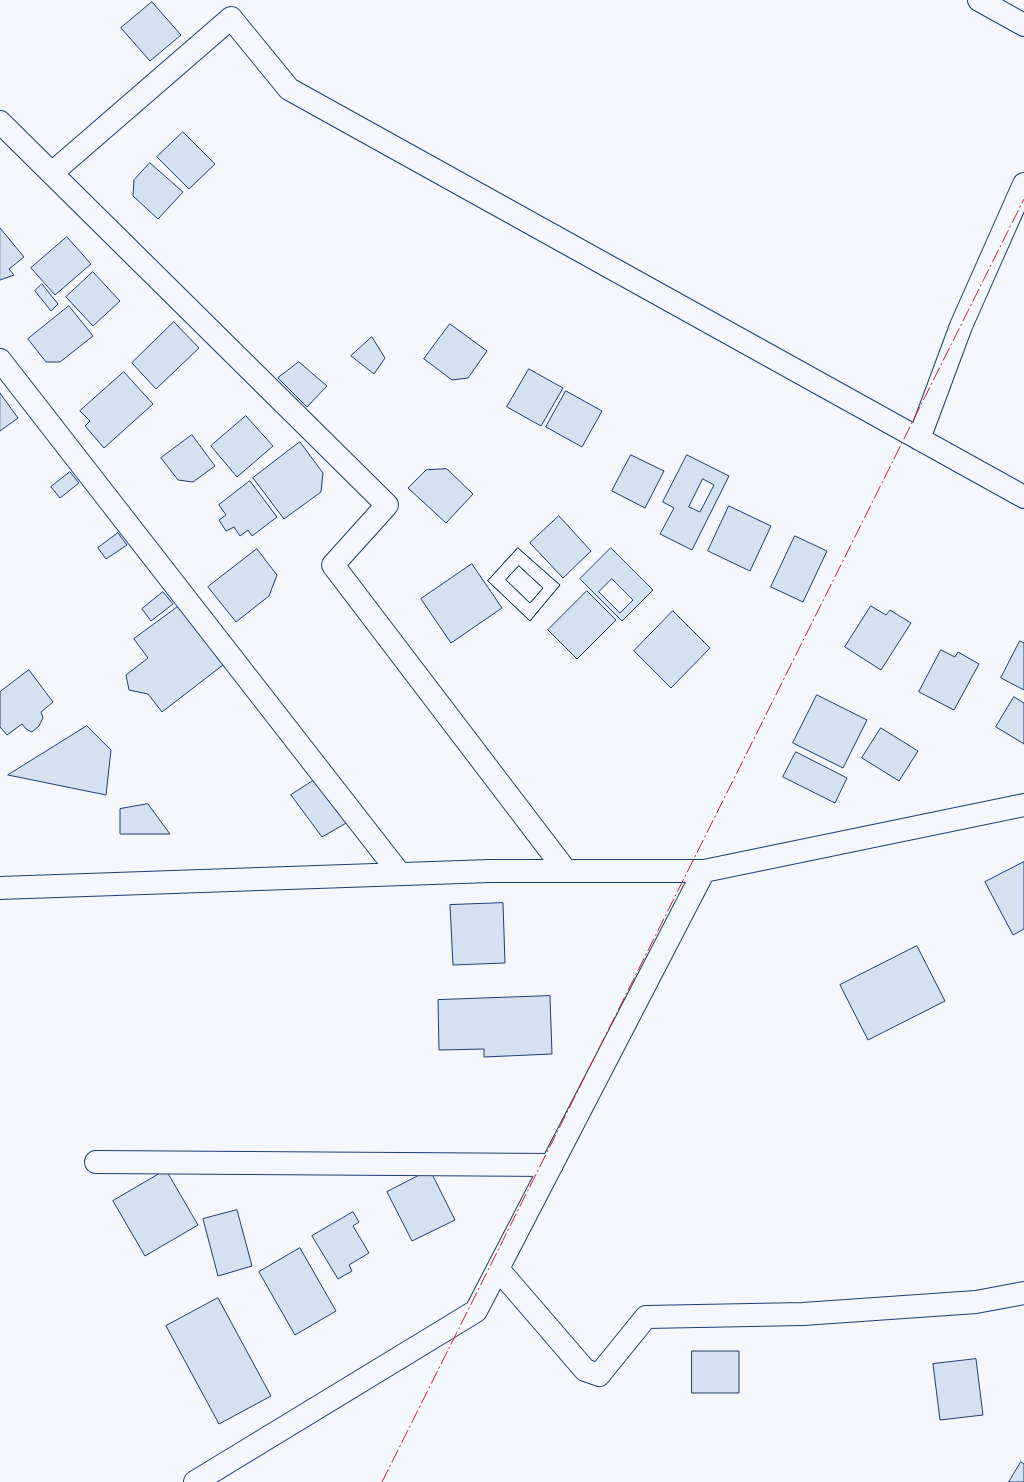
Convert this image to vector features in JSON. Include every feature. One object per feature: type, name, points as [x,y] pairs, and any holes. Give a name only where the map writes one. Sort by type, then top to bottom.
[{"type":"street","points":[[978,0],[1024,25]]},
{"type":"street","points":[[52,173],[231,18],[289,89],[1024,497]]},
{"type":"street","points":[[0,122],[387,505],[333,565],[566,871]]},
{"type":"street","points":[[919,439],[961,326],[1024,184]]},
{"type":"street","points":[[0,360],[400,874]]},
{"type":"street","points":[[0,888],[490,871],[704,871],[1024,805]]},
{"type":"street","points":[[195,1482],[476,1311],[704,871]]},
{"type":"street","points":[[96,1162],[552,1166]]},
{"type":"street","points":[[498,1269],[584,1370],[599,1375],[646,1317],[811,1313],[976,1302],[1024,1293]]},
{"type":"building","points":[[152,2],[181,35],[150,61],[121,28]]},
{"type":"building","points":[[183,132],[215,164],[189,189],[157,157]]},
{"type":"building","points":[[150,163],[183,192],[158,219],[133,196],[134,180]]},
{"type":"building","points":[[0,228],[24,257],[9,269],[14,275],[0,280]]},
{"type":"building","points":[[67,237],[91,264],[55,295],[31,268]]},
{"type":"building","points":[[93,272],[120,301],[93,326],[66,297]]},
{"type":"building","points":[[42,284],[58,304],[51,311],[35,291]]},
{"type":"building","points":[[69,306],[93,336],[60,362],[46,362],[28,339]]},
{"type":"building","points":[[174,322],[199,348],[156,389],[132,363]]},
{"type":"building","points":[[450,324],[487,351],[468,378],[452,380],[424,359]]},
{"type":"building","points":[[372,337],[385,358],[374,374],[351,356]]},
{"type":"building","points":[[299,362],[327,386],[307,407],[278,378]]},
{"type":"building","points":[[529,369],[563,388],[541,426],[507,407]]},
{"type":"building","points":[[124,372],[153,404],[104,448],[85,426],[90,421],[80,411]]},
{"type":"building","points":[[566,391],[602,411],[582,447],[546,427]]},
{"type":"building","points":[[0,393],[18,418],[0,431]]},
{"type":"building","points":[[246,416],[273,446],[237,477],[211,446]]},
{"type":"building","points":[[192,435],[215,466],[193,482],[178,480],[161,458]]},
{"type":"building","points":[[300,442],[323,473],[321,492],[284,519],[253,478]]},
{"type":"building","points":[[631,455],[664,471],[645,508],[612,491]]},
{"type":"building","points":[[687,455],[729,476],[692,550],[660,534],[674,508],[663,502]],"holes":[[[703,479],[714,485],[700,512],[689,507]]]},
{"type":"building","points":[[447,469],[473,494],[446,523],[408,488],[426,470]]},
{"type":"building","points":[[70,472],[79,483],[60,498],[51,487]]},
{"type":"building","points":[[250,481],[277,517],[252,536],[248,530],[240,536],[234,527],[226,531],[219,520],[226,515],[219,505]]},
{"type":"building","points":[[729,506],[771,526],[750,571],[708,551]]},
{"type":"building","points":[[559,516],[591,551],[563,578],[530,543]]},
{"type":"building","points":[[118,533],[127,545],[106,559],[98,548]]},
{"type":"building","points":[[795,536],[827,551],[803,602],[771,587]]},
{"type":"building","points":[[518,548],[560,585],[530,621],[488,581]],"holes":[[[519,566],[543,588],[530,603],[506,580]]]},
{"type":"building","points":[[518,548],[560,585],[530,621],[488,581]]},
{"type":"building","points":[[611,548],[653,590],[622,621],[580,579]],"holes":[[[612,579],[633,600],[620,613],[599,592]]]},
{"type":"building","points":[[257,549],[277,575],[269,596],[236,622],[208,587]]},
{"type":"building","points":[[472,564],[502,608],[451,643],[421,599]]},
{"type":"building","points":[[519,566],[543,588],[530,603],[506,580]]},
{"type":"building","points":[[587,591],[616,620],[577,659],[548,630]]},
{"type":"building","points":[[163,592],[173,604],[151,621],[142,609]]},
{"type":"building","points":[[179,606],[223,665],[162,712],[148,694],[129,690],[126,675],[148,658],[134,639]]},
{"type":"building","points":[[871,606],[886,615],[890,610],[911,623],[881,670],[845,647]]},
{"type":"building","points":[[673,611],[710,648],[671,688],[634,651]]},
{"type":"building","points":[[1020,641],[1024,643],[1024,690],[1001,678]]},
{"type":"building","points":[[941,650],[955,657],[958,652],[979,664],[954,710],[919,692]]},
{"type":"building","points":[[29,670],[53,702],[41,712],[43,718],[39,726],[32,732],[26,729],[22,724],[7,735],[0,727],[0,692]]},
{"type":"building","points":[[817,695],[867,720],[843,768],[793,743]]},
{"type":"building","points":[[1014,697],[1024,703],[1024,744],[996,727]]},
{"type":"building","points":[[87,726],[111,750],[106,795],[8,775]]},
{"type":"building","points":[[881,728],[918,751],[899,781],[862,758]]},
{"type":"building","points":[[796,752],[847,778],[835,803],[783,777]]},
{"type":"building","points":[[316,779],[348,822],[322,837],[291,795]]},
{"type":"building","points":[[148,804],[170,834],[120,834],[120,809]]},
{"type":"building","points":[[1024,862],[1024,929],[1013,935],[985,882]]},
{"type":"building","points":[[503,903],[505,963],[453,965],[450,905]]},
{"type":"building","points":[[917,946],[945,1001],[868,1040],[840,985]]},
{"type":"building","points":[[550,996],[552,1054],[484,1057],[484,1049],[439,1050],[438,1000]]},
{"type":"building","points":[[166,1170],[198,1225],[145,1256],[113,1201]]},
{"type":"building","points":[[430,1170],[455,1220],[412,1241],[387,1192]]},
{"type":"building","points":[[237,1210],[252,1266],[218,1276],[203,1219]]},
{"type":"building","points":[[353,1212],[359,1222],[353,1226],[369,1253],[349,1265],[352,1271],[338,1279],[312,1236]]},
{"type":"building","points":[[300,1248],[336,1311],[295,1335],[259,1272]]},
{"type":"building","points":[[218,1298],[271,1396],[219,1424],[166,1326]]},
{"type":"building","points":[[692,1351],[739,1351],[739,1393],[692,1393]]},
{"type":"building","points":[[976,1359],[983,1415],[940,1420],[933,1364]]},
{"type":"building","points":[[1021,1462],[1024,1464],[1024,1482],[1009,1482]]},
{"type":"power","points":[[382,1482],[1024,199]]}]
